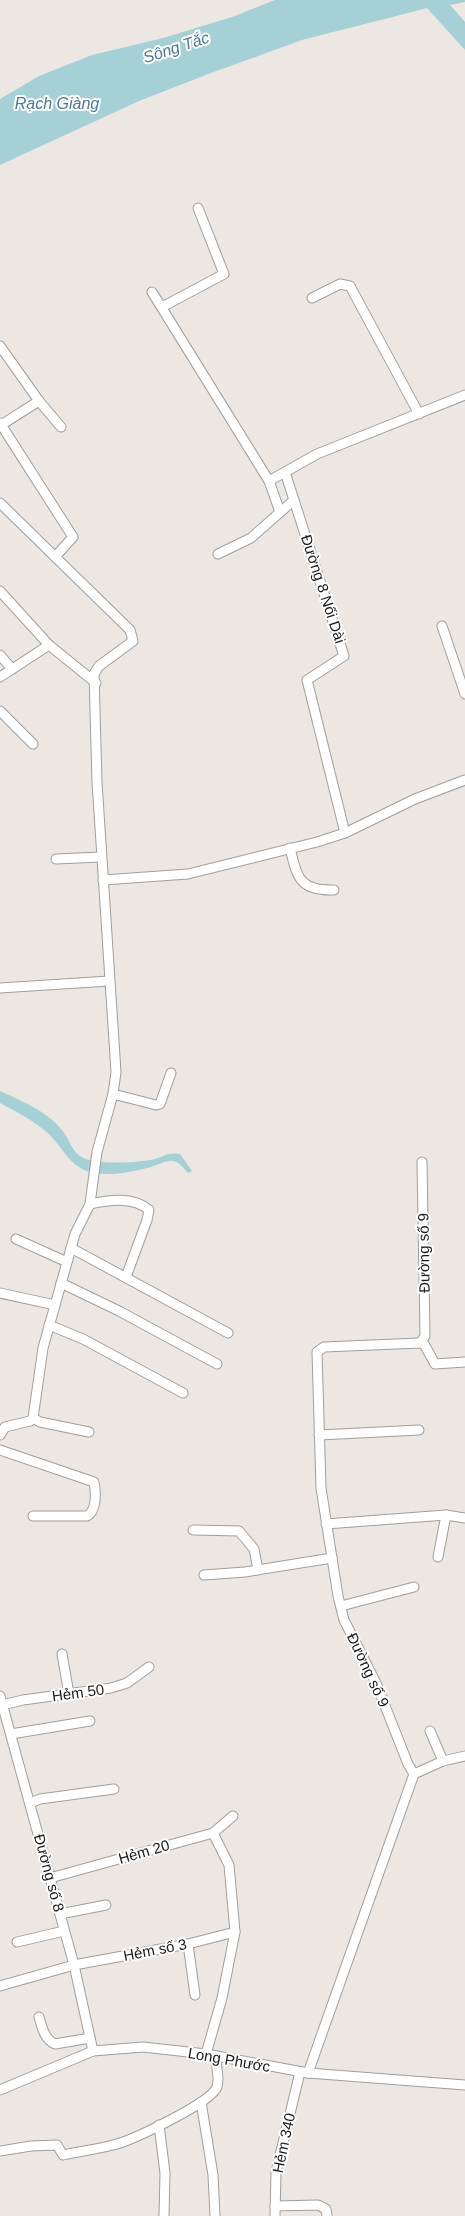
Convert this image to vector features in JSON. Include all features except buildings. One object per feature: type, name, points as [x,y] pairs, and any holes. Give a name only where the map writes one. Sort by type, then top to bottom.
[{"type":"street","points":[[162,307],[224,274],[198,208]]},
{"type":"street","points":[[312,298],[340,284],[350,286],[419,414]]},
{"type":"street","points":[[152,292],[268,481],[280,512]]},
{"type":"street","points":[[0,346],[39,401],[61,427]]},
{"type":"street","points":[[268,481],[318,454],[465,395]]},
{"type":"street","points":[[39,401],[1,424],[74,537],[55,557]]},
{"type":"street","name":"Đường 8 Nối Dài","points":[[285,472],[344,656],[307,680],[345,833]]},
{"type":"street","points":[[218,554],[251,538],[294,500]]},
{"type":"street","points":[[0,503],[133,634],[133,641],[96,670],[97,782],[116,1072],[113,1094],[97,1152],[91,1199],[76,1234],[43,1348],[33,1418],[30,1421],[6,1427],[1,1431]]},
{"type":"street","points":[[0,591],[49,645],[96,683]]},
{"type":"street","points":[[442,626],[465,694]]},
{"type":"street","points":[[0,677],[49,645]]},
{"type":"street","points":[[0,655],[12,668]]},
{"type":"street","points":[[0,711],[33,744]]},
{"type":"street","points":[[103,880],[188,874],[345,833],[415,799],[465,780]]},
{"type":"street","points":[[290,848],[296,874],[309,887],[316,890],[334,890]]},
{"type":"street","points":[[56,859],[101,857]]},
{"type":"street","points":[[0,988],[109,981]]},
{"type":"street","points":[[113,1094],[156,1105],[160,1104],[171,1073]]},
{"type":"street","name":"Đường số 9","points":[[414,1774],[408,1764],[376,1683],[344,1620],[340,1606],[321,1488],[317,1352],[324,1347],[420,1343],[425,1336],[422,1162]]},
{"type":"street","points":[[91,1199],[130,1201],[149,1210],[126,1277]]},
{"type":"street","points":[[16,1239],[67,1262]]},
{"type":"street","points":[[72,1248],[228,1333]]},
{"type":"street","points":[[62,1282],[217,1364]]},
{"type":"street","points":[[0,1293],[55,1305]]},
{"type":"street","points":[[49,1325],[83,1338],[183,1392]]},
{"type":"street","points":[[420,1343],[424,1344],[435,1364],[465,1362]]},
{"type":"street","points":[[33,1418],[40,1422],[90,1432]]},
{"type":"street","points":[[319,1435],[419,1430]]},
{"type":"street","points":[[0,1450],[94,1482],[94,1510],[88,1516],[33,1516]]},
{"type":"street","points":[[326,1524],[446,1515],[465,1518]]},
{"type":"street","points":[[438,1557],[446,1515]]},
{"type":"street","points":[[193,1530],[240,1531],[254,1549],[258,1570]]},
{"type":"street","points":[[204,1575],[258,1570],[332,1558]]},
{"type":"street","points":[[340,1606],[414,1588]]},
{"type":"street","points":[[62,1654],[69,1694]]},
{"type":"street","name":"Hẻm 50","points":[[1,1701],[111,1688],[127,1683],[148,1667]]},
{"type":"street","name":"Đường số 8","points":[[1,1701],[74,1966],[93,2051]]},
{"type":"street","points":[[10,1734],[90,1721]]},
{"type":"street","points":[[430,1731],[443,1761]]},
{"type":"street","points":[[304,2072],[414,1774],[443,1761],[465,1756]]},
{"type":"street","points":[[30,1803],[40,1799],[114,1789]]},
{"type":"street","name":"Hẻm 20","points":[[50,1878],[213,1833],[233,1816]]},
{"type":"street","points":[[0,2151],[31,2146],[57,2145],[63,2155],[116,2144],[159,2125],[201,2102],[214,2092],[217,2087],[210,2055],[235,1932],[229,1865],[213,1833]]},
{"type":"street","points":[[60,1914],[106,1905]]},
{"type":"street","points":[[17,1942],[64,1931]]},
{"type":"street","name":"Hẻm số 3","points":[[0,1986],[74,1966],[188,1944],[235,1932]]},
{"type":"street","points":[[188,1944],[195,1995]]},
{"type":"street","points":[[39,2017],[45,2035],[50,2042],[55,2044],[90,2038]]},
{"type":"street","name":"Long Phước","points":[[0,2090],[93,2051],[143,2048],[210,2055],[304,2072],[465,2085]]},
{"type":"street","name":"Hẻm 340","points":[[275,2216],[276,2172],[304,2072]]},
{"type":"street","points":[[201,2102],[213,2176],[215,2216]]},
{"type":"street","points":[[159,2125],[165,2174],[164,2216]]},
{"type":"street","points":[[275,2206],[318,2205],[326,2209],[327,2216]]},
{"type":"water","name":"Rạch Giàng","points":[[275,0],[465,0],[465,2],[450,5],[465,22],[465,50],[427,8],[302,40],[211,73],[139,101],[0,165],[0,99],[39,76],[92,55],[163,38],[232,17]]},
{"type":"water","points":[[0,1091],[33,1107],[49,1118],[62,1130],[72,1148],[83,1158],[103,1162],[132,1162],[180,1154],[192,1171],[188,1173],[178,1163],[170,1161],[144,1169],[121,1173],[105,1174],[90,1172],[71,1161],[54,1139],[43,1129],[0,1103]]},
{"type":"water label","name":"Sông Tắc","points":[[176,47]]}]
